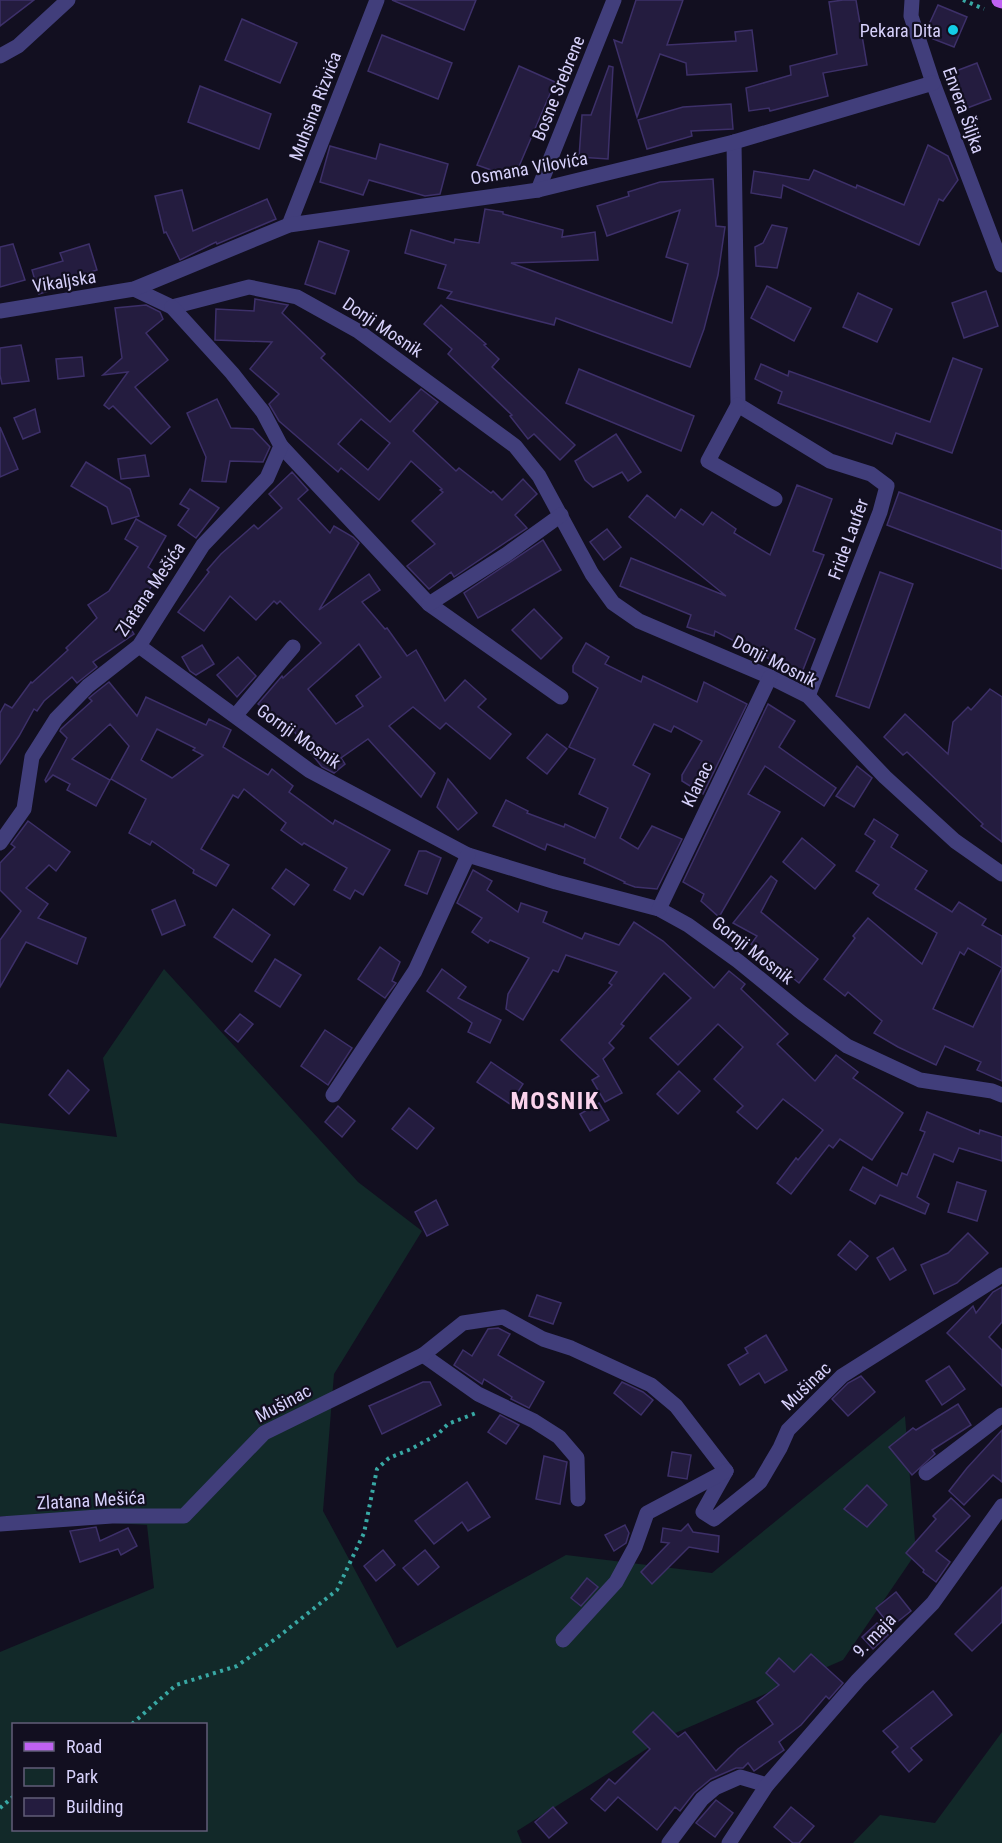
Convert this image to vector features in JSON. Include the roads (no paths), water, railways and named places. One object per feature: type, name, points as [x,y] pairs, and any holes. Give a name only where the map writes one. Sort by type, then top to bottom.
[{"type":"street","points":[[0,56],[18,45],[68,0]]},
{"type":"street","name":"Muhsina Rizvića","points":[[289,225],[377,0]]},
{"type":"street","name":"Bosne Srebrene","points":[[538,190],[614,0]]},
{"type":"street","name":"Envera Šiljka","points":[[912,0],[911,16],[933,83],[1002,265]]},
{"type":"street","name":"Osmana Vilovića","points":[[134,289],[289,225],[538,190],[734,142],[933,83]]},
{"type":"street","points":[[734,142],[738,405],[708,461],[775,499]]},
{"type":"street","name":"Donji Mosnik","points":[[172,307],[249,287],[297,297],[358,331],[515,446],[539,476],[592,574],[613,603],[639,621],[770,677],[808,696],[885,777],[937,825],[955,841],[1002,874]]},
{"type":"street","points":[[134,289],[172,307],[263,412],[281,446],[429,604],[561,698]]},
{"type":"street","name":"Vikaljska","points":[[0,311],[134,289]]},
{"type":"street","name":"Fride Laufer","points":[[738,405],[830,461],[871,474],[886,486],[880,512],[808,696]]},
{"type":"street","name":"Zlatana Mešića","points":[[0,843],[24,809],[32,757],[56,718],[88,686],[140,646],[203,545],[267,478],[281,446]]},
{"type":"street","points":[[429,604],[507,554],[561,515]]},
{"type":"street","name":"Gornji Mosnik","points":[[140,646],[310,771],[468,855],[556,882],[659,909],[688,925],[738,961],[847,1046],[920,1080],[992,1091],[1002,1095]]},
{"type":"street","name":"Gornji Mosnik","points":[[236,715],[293,647]]},
{"type":"street","name":"Klanac","points":[[659,909],[770,677]]},
{"type":"street","points":[[333,1095],[416,971],[468,855]]},
{"type":"street","name":"Mušinac","points":[[184,1516],[264,1433],[423,1355],[463,1323],[503,1317],[543,1339],[571,1348],[651,1385],[676,1406],[726,1471],[703,1512],[714,1519],[760,1482],[788,1430],[842,1376],[1002,1275]]},
{"type":"street","points":[[423,1355],[478,1394],[534,1421],[559,1437],[578,1458],[578,1499]]},
{"type":"street","points":[[926,1473],[1002,1415]]},
{"type":"street","points":[[563,1640],[616,1582],[635,1547],[647,1513],[726,1471]]},
{"type":"street","name":"9. maja","points":[[729,1843],[767,1785],[858,1680],[933,1603],[1002,1506]]},
{"type":"street","name":"Zlatana Mešića","points":[[0,1524],[112,1516],[184,1516]]},
{"type":"street","points":[[669,1843],[702,1799],[715,1788],[740,1778],[767,1785]]},
{"type":"place","name":"Pekara Dita","points":[[953,30]]},
{"type":"district","name":"MOSNIK","points":[[555,1101]]}]
